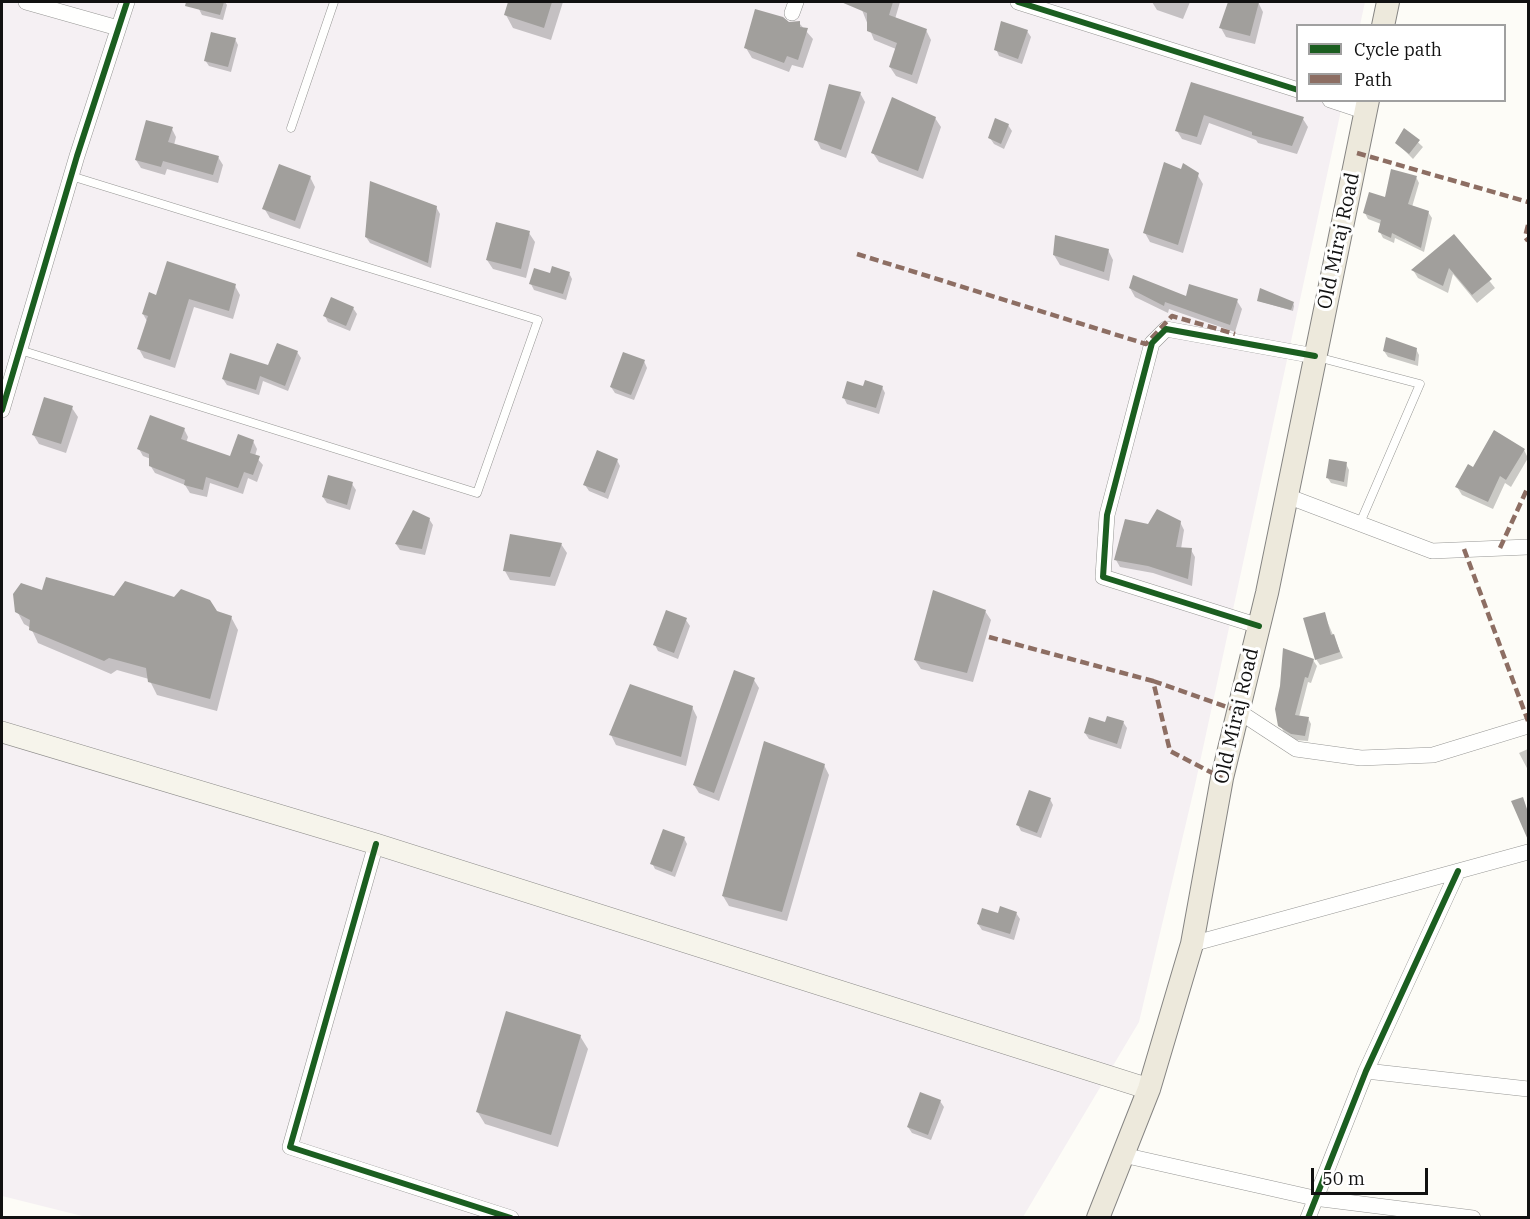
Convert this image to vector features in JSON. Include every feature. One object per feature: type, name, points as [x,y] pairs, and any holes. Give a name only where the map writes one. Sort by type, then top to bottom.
[{"type":"main road","points":[[1383,24],[1388,2]]},
{"type":"main road","name":"Old Miraj Road","points":[[1098,1218],[1149,1089],[1192,944],[1221,778],[1287,496],[1367,106]]},
{"type":"main road","points":[[2,732],[376,844],[1149,1089]]},
{"type":"street","points":[[26,2],[118,28]]},
{"type":"street","points":[[2,410],[71,176],[127,2]]},
{"type":"street","points":[[1018,2],[1296,89]]},
{"type":"street","points":[[1342,102],[1367,106]]},
{"type":"street","points":[[1258,626],[1103,577],[1107,515],[1152,343],[1166,329],[1316,356]]},
{"type":"street","points":[[1287,496],[1432,551],[1528,547]]},
{"type":"street","points":[[1238,711],[1296,749],[1361,758],[1433,755],[1528,726]]},
{"type":"street","points":[[376,844],[290,1147],[511,1218]]},
{"type":"street","points":[[1192,944],[1528,852]]},
{"type":"street","points":[[1308,1218],[1366,1071],[1458,872]]},
{"type":"street","points":[[1366,1071],[1528,1089]]},
{"type":"street","points":[[1123,1155],[1314,1198],[1473,1218]]},
{"type":"lane","points":[[291,128],[334,2]]},
{"type":"lane","points":[[20,350],[477,493],[538,320],[71,176]]},
{"type":"lane","points":[[1316,356],[1420,384],[1360,523]]},
{"type":"shaded area","points":[[2,2],[1365,2],[1360,24],[1296,24],[1296,102],[1343,102],[1195,785],[1139,1022],[1023,1217],[90,1218],[2,1196]]},
{"type":"building","points":[[186,2],[224,2],[220,15],[185,6]]},
{"type":"building","points":[[508,2],[552,2],[544,28],[504,15]]},
{"type":"building","points":[[841,2],[893,2],[889,15],[927,29],[912,75],[889,67],[897,43],[867,31],[867,13]]},
{"type":"building","points":[[1228,2],[1259,2],[1250,36],[1219,28]]},
{"type":"building","points":[[755,9],[783,17],[789,22],[800,21],[800,27],[808,28],[798,60],[787,56],[784,63],[744,48]]},
{"type":"building","points":[[1001,21],[1028,30],[1018,59],[994,50]]},
{"type":"building","points":[[211,32],[236,38],[228,67],[204,61]]},
{"type":"building","points":[[1191,82],[1304,117],[1292,146],[1252,135],[1252,132],[1204,115],[1197,137],[1175,131]]},
{"type":"building","points":[[829,84],[861,92],[841,150],[814,140]]},
{"type":"building","points":[[892,97],[936,117],[918,171],[871,153]]},
{"type":"building","points":[[995,118],[1009,124],[1001,144],[988,138]]},
{"type":"building","points":[[146,120],[173,127],[168,142],[219,156],[213,175],[163,161],[161,167],[135,160]]},
{"type":"building","points":[[1404,128],[1420,140],[1409,154],[1395,143]]},
{"type":"building","points":[[1164,162],[1181,169],[1183,163],[1199,173],[1178,245],[1143,233]]},
{"type":"building","points":[[279,164],[311,176],[295,221],[262,209]]},
{"type":"building","points":[[1391,169],[1417,176],[1408,204],[1429,211],[1421,248],[1392,233],[1391,238],[1378,232],[1381,220],[1363,213],[1369,192],[1385,197]]},
{"type":"building","points":[[370,181],[437,206],[428,263],[365,237]]},
{"type":"building","points":[[496,222],[530,231],[521,269],[486,260]]},
{"type":"building","points":[[1454,234],[1492,279],[1472,295],[1449,268],[1443,286],[1411,270]]},
{"type":"building","points":[[1055,235],[1109,249],[1104,272],[1053,255]]},
{"type":"building","points":[[167,261],[236,284],[229,311],[189,299],[170,360],[137,349],[148,316],[142,314],[149,292],[156,295]]},
{"type":"building","points":[[552,266],[570,272],[563,294],[529,284],[534,268],[550,273]]},
{"type":"building","points":[[1133,275],[1186,296],[1189,284],[1238,299],[1230,325],[1165,302],[1164,306],[1129,288]]},
{"type":"building","points":[[1260,288],[1294,302],[1291,310],[1257,301]]},
{"type":"building","points":[[331,297],[354,307],[346,326],[323,316]]},
{"type":"building","points":[[1386,337],[1417,348],[1415,361],[1383,351]]},
{"type":"building","points":[[277,343],[298,351],[285,386],[260,376],[256,390],[222,379],[230,353],[268,365]]},
{"type":"building","points":[[623,352],[645,360],[631,395],[610,387]]},
{"type":"building","points":[[865,380],[883,386],[876,408],[842,398],[847,381],[863,386]]},
{"type":"building","points":[[44,397],[73,406],[61,444],[32,435]]},
{"type":"building","points":[[150,415],[185,428],[181,439],[230,456],[238,434],[254,440],[250,453],[260,456],[253,475],[244,472],[238,488],[206,477],[203,490],[184,485],[185,480],[149,466],[149,454],[137,449]]},
{"type":"building","points":[[1494,430],[1525,449],[1506,480],[1500,476],[1488,502],[1455,487],[1468,464],[1473,467]]},
{"type":"building","points":[[597,450],[618,459],[605,493],[583,485]]},
{"type":"building","points":[[1329,459],[1347,462],[1344,482],[1326,478]]},
{"type":"building","points":[[328,475],[353,482],[347,505],[322,497]]},
{"type":"building","points":[[1157,509],[1181,521],[1176,547],[1192,548],[1188,579],[1148,566],[1114,560],[1125,519],[1148,524]]},
{"type":"building","points":[[413,510],[430,518],[422,549],[395,544]]},
{"type":"building","points":[[510,534],[562,543],[550,577],[503,571]]},
{"type":"building","points":[[46,577],[114,596],[125,581],[174,597],[181,589],[210,600],[217,611],[232,616],[210,699],[148,682],[146,668],[109,658],[104,661],[29,630],[30,620],[15,612],[13,594],[21,583],[42,590]]},
{"type":"building","points":[[933,590],[986,610],[967,673],[914,660]]},
{"type":"building","points":[[666,610],[687,618],[674,653],[653,645]]},
{"type":"building","points":[[1325,612],[1331,635],[1334,634],[1340,652],[1315,660],[1303,618]]},
{"type":"building","points":[[1283,648],[1314,659],[1308,678],[1305,677],[1295,715],[1309,717],[1305,736],[1291,734],[1278,726],[1275,709],[1280,686]]},
{"type":"building","points":[[734,670],[755,678],[714,793],[693,785]]},
{"type":"building","points":[[630,684],[693,706],[681,757],[609,735]]},
{"type":"building","points":[[1107,716],[1124,721],[1117,744],[1084,733],[1089,717],[1105,722]]},
{"type":"building","points":[[764,741],[825,764],[782,912],[722,896]]},
{"type":"building","points":[[1029,790],[1051,798],[1037,833],[1016,825]]},
{"type":"building","points":[[1523,797],[1528,812],[1528,840],[1511,801]]},
{"type":"building","points":[[663,829],[685,837],[672,872],[650,864]]},
{"type":"building","points":[[1000,906],[1017,912],[1010,934],[977,924],[982,908],[998,913]]},
{"type":"building","points":[[506,1011],[581,1035],[551,1135],[476,1112]]},
{"type":"building","points":[[920,1092],[941,1100],[928,1135],[907,1127]]},
{"type":"marked path","points":[[1357,153],[1528,202]]},
{"type":"marked path","points":[[1528,225],[1525,237],[1528,241]]},
{"type":"marked path","points":[[857,254],[1146,344],[1172,316],[1235,334]]},
{"type":"marked path","points":[[1500,548],[1528,487]]},
{"type":"marked path","points":[[1464,549],[1528,721]]},
{"type":"marked path","points":[[989,637],[1153,681],[1170,751],[1222,778]]},
{"type":"marked path","points":[[1153,681],[1238,711]]},
{"type":"cycle path","points":[[2,410],[77,156],[127,2]]},
{"type":"cycle path","points":[[1018,2],[1296,89]]},
{"type":"cycle path","points":[[1259,626],[1103,577],[1107,515],[1152,343],[1166,329],[1315,356]]},
{"type":"cycle path","points":[[376,844],[290,1147],[511,1218]]},
{"type":"cycle path","points":[[1308,1218],[1366,1071],[1458,871]]}]
